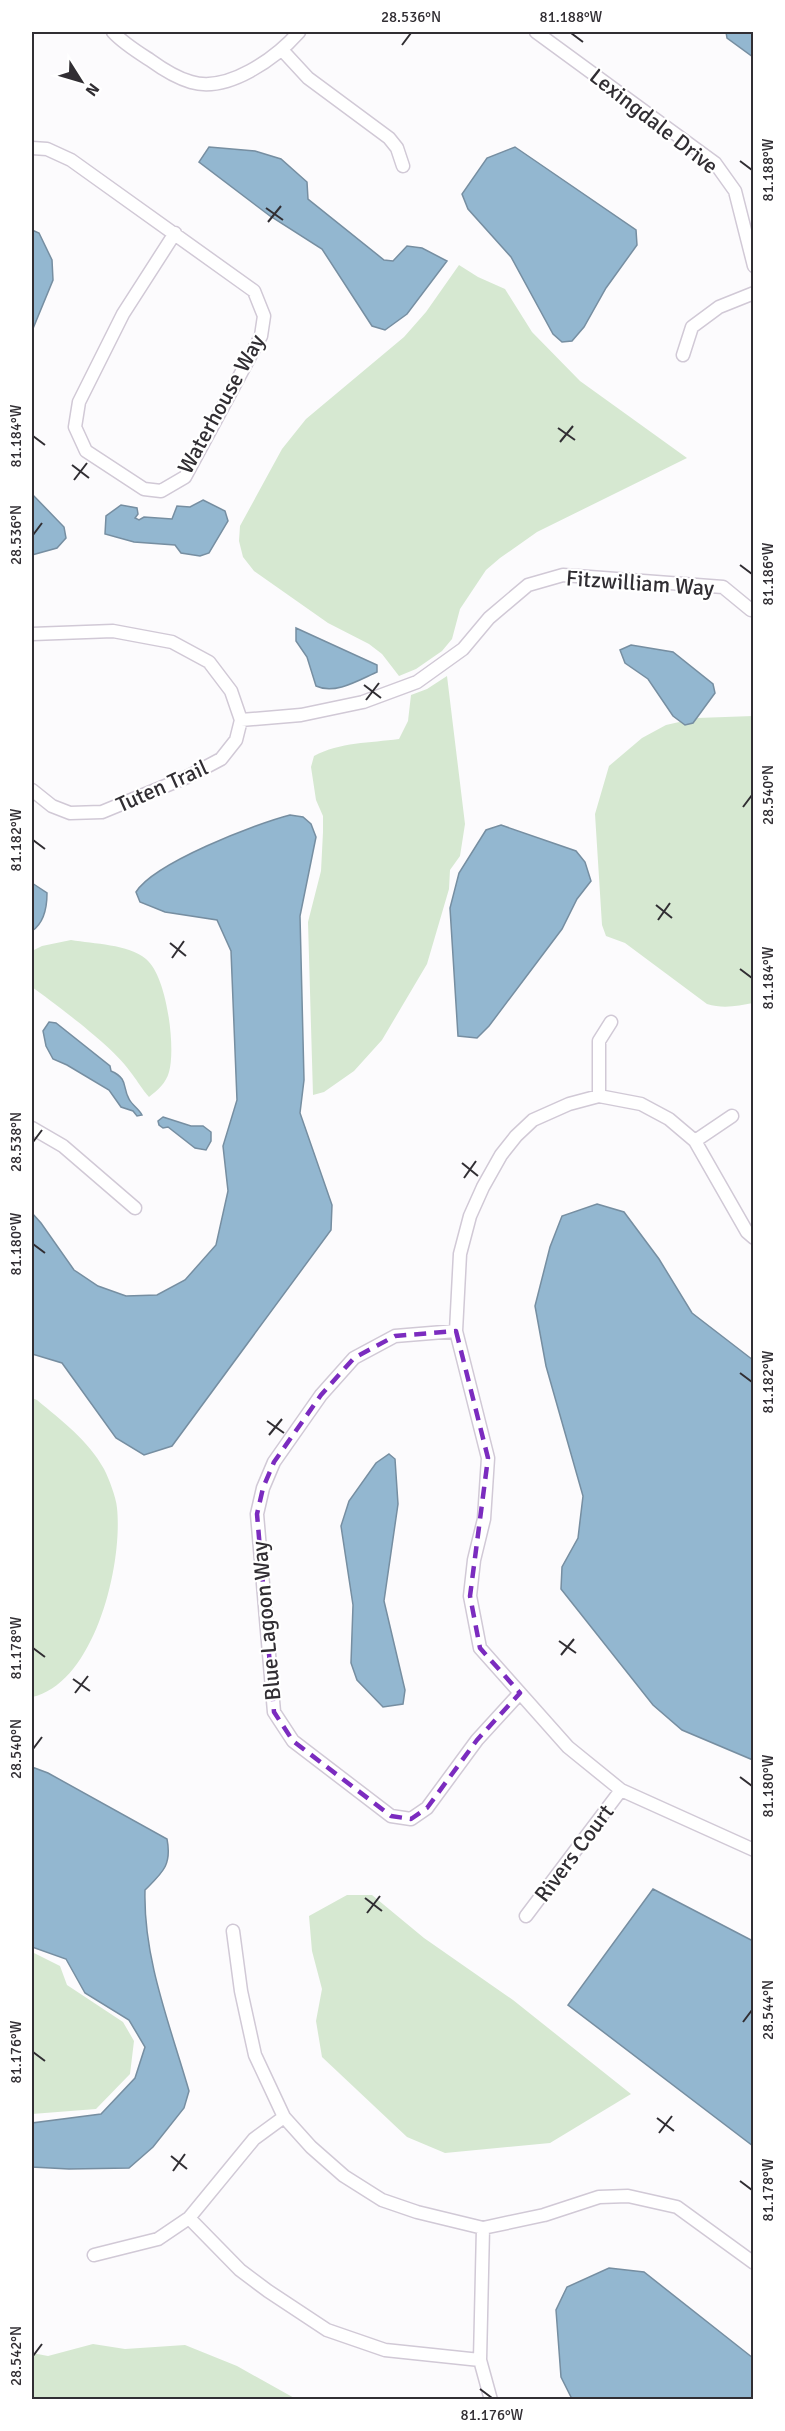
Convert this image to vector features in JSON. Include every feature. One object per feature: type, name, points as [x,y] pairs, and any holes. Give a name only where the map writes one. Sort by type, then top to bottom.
[{"type":"street","points":[[113,32],[121,41],[157,64],[192,82],[225,82],[283,51],[300,32]]},
{"type":"street","name":"Lexingdale Drive","points":[[536,32],[715,163],[735,191],[753,266]]},
{"type":"street","points":[[283,51],[308,78],[389,138],[397,148],[403,166]]},
{"type":"street","name":"Waterhouse Way","points":[[32,148],[47,149],[71,160],[175,233],[254,291],[264,316],[261,336],[185,477],[161,491],[144,489],[86,451],[75,427],[79,402],[123,314],[175,233]]},
{"type":"street","points":[[683,355],[692,327],[720,307],[753,293]]},
{"type":"street","name":"Fitzwilliam Way","points":[[241,720],[301,715],[363,702],[417,682],[463,649],[489,618],[528,585],[563,575],[723,587],[751,610]]},
{"type":"street","points":[[32,634],[113,631],[172,642],[208,662],[231,691],[241,720]]},
{"type":"street","name":"Tuten Trail","points":[[32,790],[35,795],[52,806],[69,813],[102,812],[187,777],[221,759],[236,740],[241,720]]},
{"type":"street","points":[[599,1096],[599,1041],[611,1022]]},
{"type":"street","points":[[753,1238],[747,1232],[695,1141],[669,1119],[641,1104],[599,1096],[569,1104],[533,1120],[516,1136],[501,1155],[470,1216],[460,1254],[456,1331],[488,1458],[484,1519],[474,1560],[470,1596],[480,1648],[568,1747],[621,1790],[753,1850]]},
{"type":"street","points":[[695,1141],[732,1116]]},
{"type":"street","points":[[32,1128],[63,1146],[135,1208]]},
{"type":"street","name":"Blue Lagoon Way","points":[[456,1331],[395,1336],[354,1358],[321,1395],[274,1462],[262,1488],[258,1514],[274,1712],[293,1741],[392,1816],[411,1819],[427,1808],[477,1740],[520,1693]]},
{"type":"street","name":"Rivers Court","points":[[526,1916],[621,1790]]},
{"type":"street","points":[[233,1931],[241,1991],[255,2055],[284,2117],[311,2147],[344,2176],[382,2200],[417,2212],[483,2228],[544,2215],[599,2197],[628,2196],[677,2207],[753,2263]]},
{"type":"street","points":[[94,2255],[158,2239],[189,2218],[254,2139],[284,2117]]},
{"type":"street","points":[[189,2218],[240,2270],[327,2330],[385,2350],[480,2360]]},
{"type":"street","points":[[483,2228],[480,2360],[491,2400]]},
{"type":"highlighted area","points":[[456,1331],[488,1458],[470,1596],[480,1648],[520,1693],[477,1740],[427,1808],[411,1819],[391,1816],[293,1741],[274,1712],[257,1514],[263,1488],[274,1462],[321,1395],[354,1358],[395,1336]]},
{"type":"green space","points":[[459,265],[478,277],[505,289],[532,332],[580,381],[687,458],[537,532],[500,558],[486,570],[460,609],[452,639],[442,651],[416,669],[399,676],[382,654],[369,644],[328,623],[254,571],[243,557],[239,541],[240,526],[282,449],[306,419],[404,337],[426,312]]},
{"type":"green space","points":[[447,676],[465,824],[460,856],[450,870],[449,889],[427,964],[382,1040],[354,1071],[324,1092],[313,1095],[308,922],[321,871],[323,832],[323,816],[316,800],[311,767],[314,756],[334,748],[399,739],[408,721],[411,695],[427,689]]},
{"type":"green space","points":[[753,716],[753,1003],[719,1006],[707,1004],[625,943],[606,936],[602,925],[595,814],[609,766],[642,738],[666,725],[697,718]]},
{"type":"green space","points":[[71,940],[110,945],[139,954],[153,968],[159,980],[168,1013],[171,1061],[166,1080],[149,1097],[113,1052],[32,987],[32,951],[42,946]]},
{"type":"green space","points":[[32,1398],[74,1432],[98,1459],[112,1488],[117,1508],[118,1532],[109,1589],[88,1646],[73,1669],[54,1687],[32,1697]]},
{"type":"green space","points":[[347,1895],[372,1895],[424,1938],[513,2000],[631,2094],[550,2143],[445,2153],[407,2137],[322,2057],[316,2021],[322,1989],[312,1951],[309,1916]]},
{"type":"green space","points":[[32,1952],[60,1966],[67,1985],[123,2022],[134,2041],[130,2074],[96,2109],[32,2114]]},
{"type":"green space","points":[[93,2344],[125,2349],[185,2345],[237,2366],[296,2399],[32,2399],[32,2353],[48,2356]]},
{"type":"water","points":[[726,32],[753,32],[753,57],[727,38]]},
{"type":"water","points":[[209,147],[255,151],[281,159],[307,182],[308,199],[384,260],[393,261],[407,246],[422,248],[447,261],[407,314],[385,330],[372,326],[322,249],[270,216],[199,162]]},
{"type":"water","points":[[515,147],[636,230],[637,245],[606,288],[584,327],[572,341],[562,342],[553,334],[511,257],[468,209],[462,194],[487,158]]},
{"type":"water","points":[[32,230],[39,233],[52,260],[53,280],[32,331]]},
{"type":"water","points":[[32,494],[64,527],[66,538],[57,548],[32,555]]},
{"type":"water","points":[[203,500],[225,511],[228,521],[209,553],[200,556],[181,553],[175,545],[134,542],[105,534],[106,516],[121,505],[137,508],[138,514],[135,518],[139,520],[144,517],[172,519],[177,506],[190,507]]},
{"type":"water","points":[[296,628],[377,665],[377,672],[339,688],[316,686],[307,657],[296,641]]},
{"type":"water","points":[[631,645],[673,652],[713,684],[715,693],[693,723],[685,725],[673,716],[648,679],[625,663],[620,650]]},
{"type":"water","points":[[290,815],[303,817],[311,824],[316,837],[300,916],[304,1080],[300,1113],[332,1205],[331,1230],[172,1446],[144,1455],[116,1438],[62,1363],[32,1354],[32,1213],[74,1270],[98,1286],[126,1296],[157,1295],[185,1280],[216,1245],[228,1191],[223,1146],[237,1100],[231,951],[217,920],[165,912],[140,902],[136,892],[146,881],[183,857],[231,836]]},
{"type":"water","points":[[501,825],[576,851],[585,862],[591,881],[577,899],[562,929],[489,1026],[477,1038],[458,1036],[450,908],[459,873],[486,830]]},
{"type":"water","points":[[32,883],[47,893],[44,914],[32,931]]},
{"type":"water","points":[[49,1022],[56,1023],[110,1066],[111,1071],[123,1080],[129,1099],[142,1115],[137,1116],[133,1111],[121,1107],[109,1090],[53,1059],[46,1046],[43,1031]]},
{"type":"water","points":[[163,1117],[191,1126],[203,1126],[211,1132],[211,1141],[206,1150],[195,1148],[168,1127],[163,1128],[159,1125],[158,1121]]},
{"type":"water","points":[[597,1204],[624,1212],[659,1259],[692,1313],[753,1360],[753,1760],[682,1730],[653,1705],[561,1589],[562,1567],[578,1538],[583,1496],[546,1366],[535,1306],[550,1247],[562,1216]]},
{"type":"water","points":[[389,1454],[395,1459],[398,1504],[384,1601],[405,1690],[403,1704],[383,1707],[357,1680],[351,1663],[353,1605],[341,1526],[349,1501],[376,1463]]},
{"type":"water","points":[[32,1767],[48,1773],[167,1839],[168,1855],[165,1868],[145,1890],[148,1941],[159,1991],[189,2091],[184,2108],[153,2147],[129,2168],[32,2167],[32,2123],[101,2114],[135,2078],[145,2047],[129,2020],[85,1993],[66,1959],[32,1947]]},
{"type":"water","points":[[653,1889],[753,1941],[753,2146],[568,2005]]},
{"type":"water","points":[[609,2268],[644,2272],[753,2358],[753,2399],[572,2399],[561,2377],[556,2310],[567,2287]]}]
